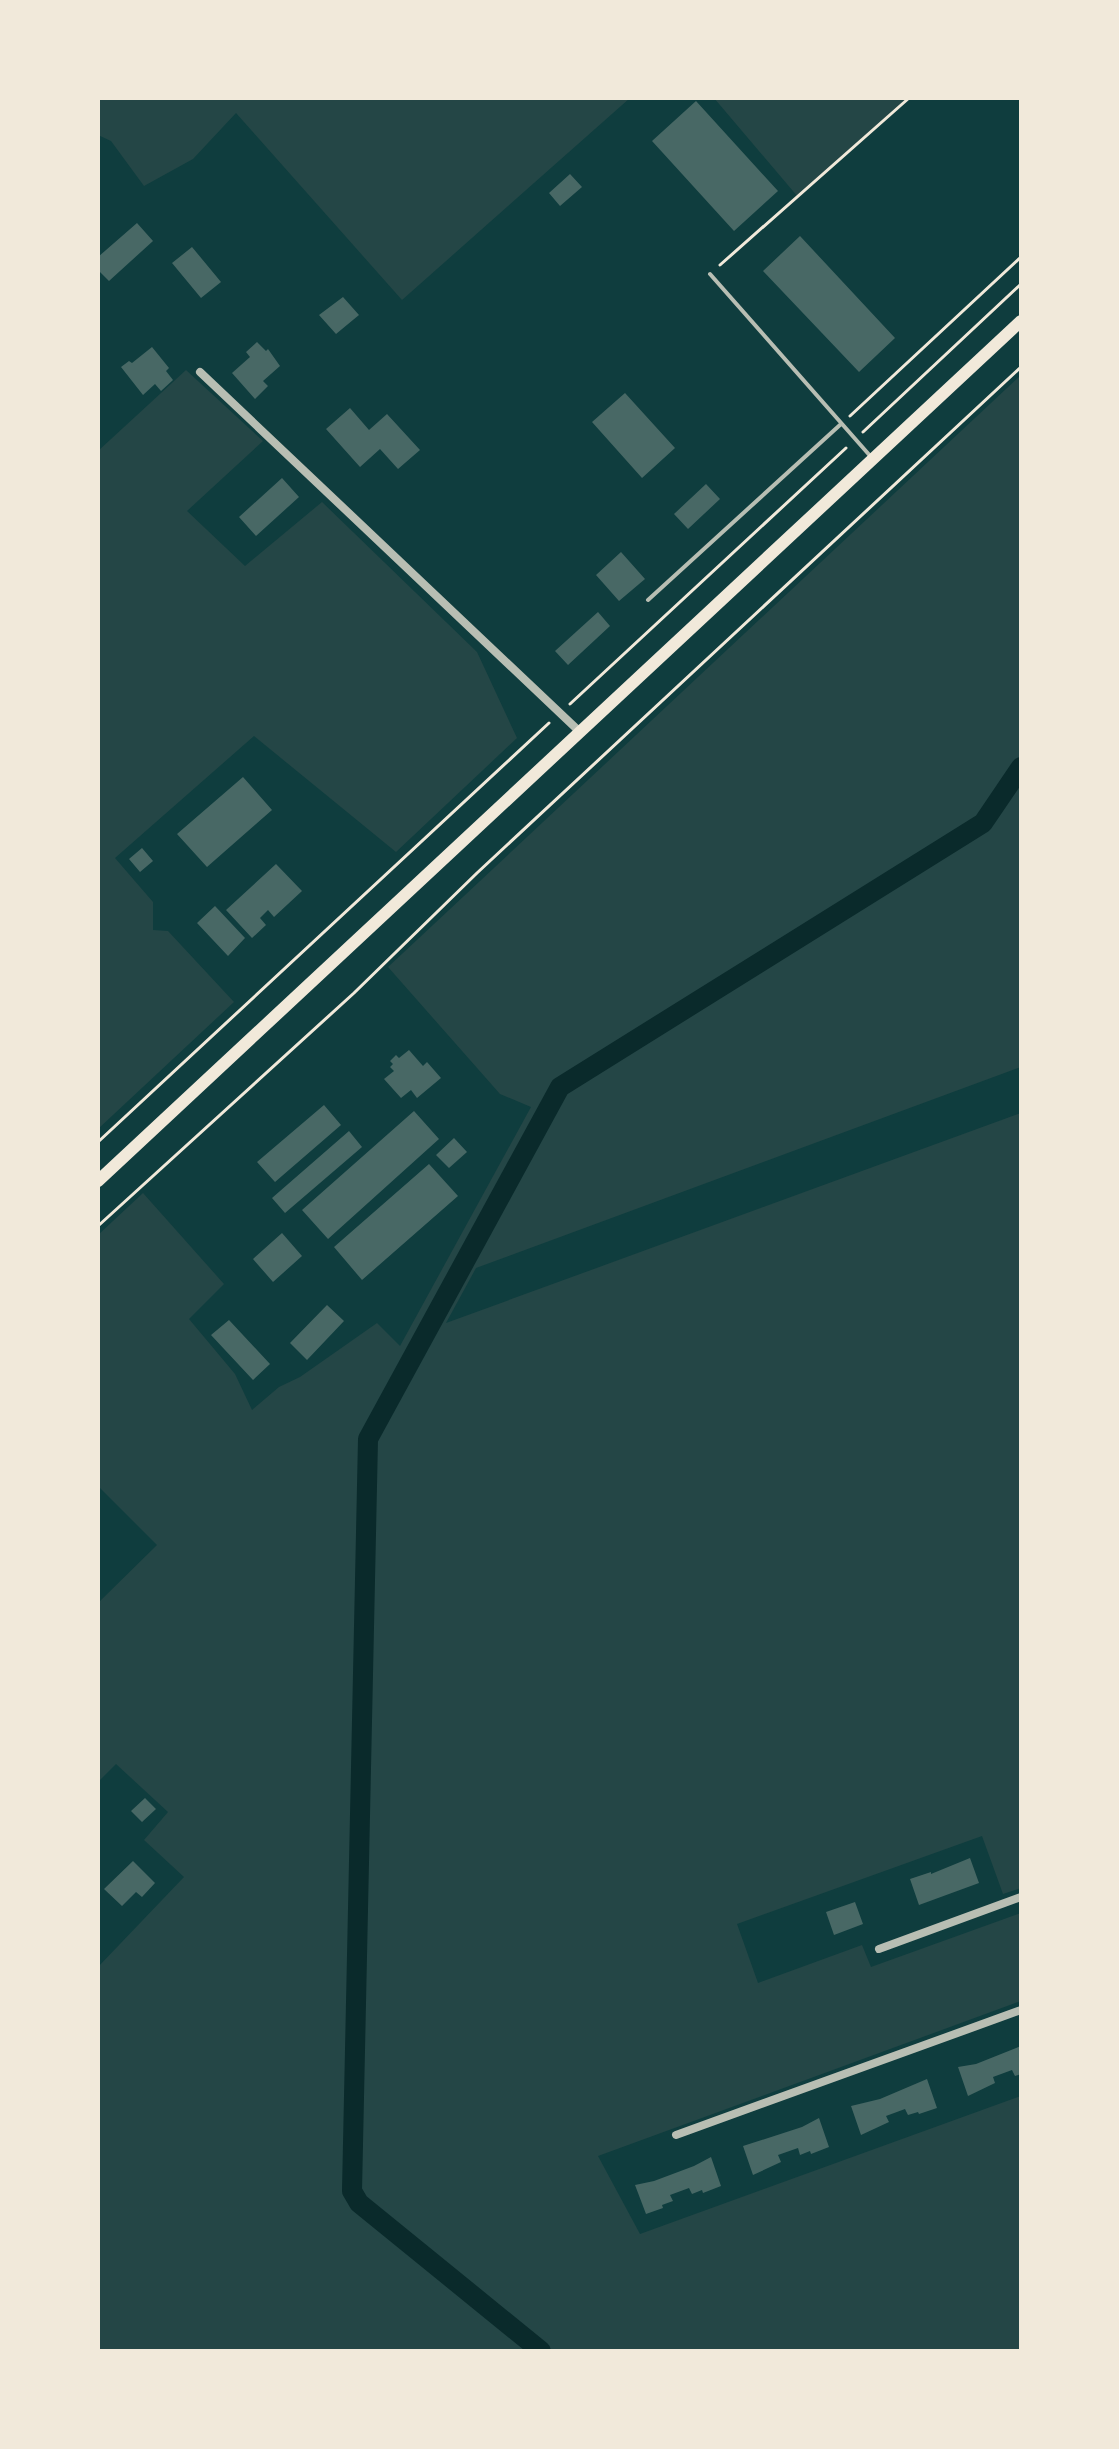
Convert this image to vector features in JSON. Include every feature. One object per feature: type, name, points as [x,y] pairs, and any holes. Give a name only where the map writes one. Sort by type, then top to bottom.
[{"type":"main road","points":[[98,1181],[1021,321]]},
{"type":"street","points":[[200,372],[580,732]]},
{"type":"street","points":[[879,1949],[1021,1897]]},
{"type":"street","points":[[676,2135],[1021,2010]]},
{"type":"lane","points":[[710,274],[872,459]]},
{"type":"lane","points":[[648,600],[841,424]]},
{"type":"path","points":[[710,274],[909,98]]},
{"type":"path","points":[[841,424],[1021,257]]},
{"type":"path","points":[[98,1142],[1021,284]]},
{"type":"path","points":[[98,1226],[354,993],[477,873],[1021,367]]},
{"type":"shaded area","points":[[98,98],[630,98],[402,300],[236,113],[193,159],[144,186],[111,141],[98,135]]},
{"type":"shaded area","points":[[714,98],[908,98],[798,197]]},
{"type":"shaded area","points":[[186,370],[263,441],[187,511],[245,566],[322,502],[477,652],[517,738],[396,852],[254,736],[115,858],[153,902],[153,930],[168,931],[234,1002],[98,1129],[98,451]]},
{"type":"shaded area","points":[[1021,375],[1021,1067],[476,1268],[446,1323],[1021,1113],[1021,1888],[1003,1894],[982,1836],[737,1924],[758,1983],[862,1945],[871,1967],[1021,1913],[1021,2001],[598,2156],[640,2234],[1021,2096],[1021,2351],[98,2351],[98,1967],[184,1877],[144,1840],[168,1812],[116,1764],[98,1782],[98,1603],[157,1545],[98,1486],[98,1235],[143,1193],[224,1284],[189,1319],[235,1374],[252,1410],[279,1387],[300,1377],[377,1323],[400,1346],[531,1107],[500,1094],[388,967]]},
{"type":"building","points":[[696,101],[778,191],[734,231],[652,141]]},
{"type":"building","points":[[570,174],[582,187],[560,206],[549,193]]},
{"type":"building","points":[[137,223],[153,241],[109,281],[98,270],[98,257]]},
{"type":"building","points":[[800,236],[895,338],[859,372],[763,271]]},
{"type":"building","points":[[192,247],[221,282],[201,298],[172,263]]},
{"type":"building","points":[[343,297],[359,315],[336,334],[319,315]]},
{"type":"building","points":[[257,342],[266,351],[268,349],[280,366],[263,381],[268,386],[255,399],[232,373],[250,357],[246,352]]},
{"type":"building","points":[[152,347],[169,368],[166,371],[173,380],[161,391],[155,384],[143,395],[121,367],[129,361],[132,363]]},
{"type":"building","points":[[625,393],[675,448],[642,478],[592,422]]},
{"type":"building","points":[[350,408],[369,430],[387,414],[420,450],[398,469],[380,449],[360,467],[326,429]]},
{"type":"building","points":[[282,478],[299,497],[256,536],[239,517]]},
{"type":"building","points":[[706,484],[720,499],[688,529],[674,514]]},
{"type":"building","points":[[621,552],[645,579],[619,601],[596,575]]},
{"type":"building","points":[[598,612],[610,626],[568,665],[555,651]]},
{"type":"building","points":[[243,777],[272,810],[207,867],[177,834]]},
{"type":"building","points":[[142,848],[153,861],[140,872],[129,859]]},
{"type":"building","points":[[276,864],[302,891],[274,917],[268,910],[260,918],[266,925],[252,938],[226,910]]},
{"type":"building","points":[[215,906],[245,938],[228,956],[197,923]]},
{"type":"building","points":[[409,1050],[423,1066],[427,1062],[441,1078],[417,1098],[411,1090],[401,1098],[384,1079],[394,1071],[390,1061]]},
{"type":"building","points":[[324,1105],[341,1125],[275,1182],[257,1162]]},
{"type":"building","points":[[414,1111],[439,1139],[328,1239],[302,1210]]},
{"type":"building","points":[[349,1131],[362,1147],[285,1213],[272,1198]]},
{"type":"building","points":[[454,1138],[467,1152],[449,1168],[436,1155]]},
{"type":"building","points":[[429,1164],[458,1196],[362,1280],[334,1247]]},
{"type":"building","points":[[282,1233],[302,1256],[273,1282],[253,1259]]},
{"type":"building","points":[[327,1305],[344,1321],[307,1360],[290,1343]]},
{"type":"building","points":[[229,1320],[270,1364],[253,1380],[211,1335]]},
{"type":"building","points":[[145,1798],[156,1809],[142,1822],[131,1811]]},
{"type":"building","points":[[970,1858],[979,1883],[919,1905],[910,1879]]},
{"type":"building","points":[[133,1861],[155,1883],[142,1897],[136,1892],[122,1906],[104,1889]]},
{"type":"building","points":[[855,1902],[863,1924],[834,1935],[826,1912]]},
{"type":"building","points":[[1021,2046],[1021,2074],[1015,2076],[1012,2070],[993,2077],[995,2083],[968,2096],[958,2067],[976,2064]]},
{"type":"building","points":[[927,2079],[937,2108],[908,2115],[905,2109],[886,2116],[889,2122],[861,2135],[851,2106],[880,2099]]},
{"type":"building","points":[[819,2118],[829,2147],[811,2154],[810,2151],[800,2155],[798,2148],[778,2155],[781,2162],[753,2175],[743,2146],[802,2127]]},
{"type":"building","points":[[711,2157],[721,2186],[703,2193],[702,2190],[692,2194],[689,2188],[670,2195],[673,2201],[646,2214],[635,2185],[654,2181]]},
{"type":"waterway","points":[[541,2351],[359,2203],[352,2191],[368,1439],[560,1087],[983,823],[1021,767]]}]
